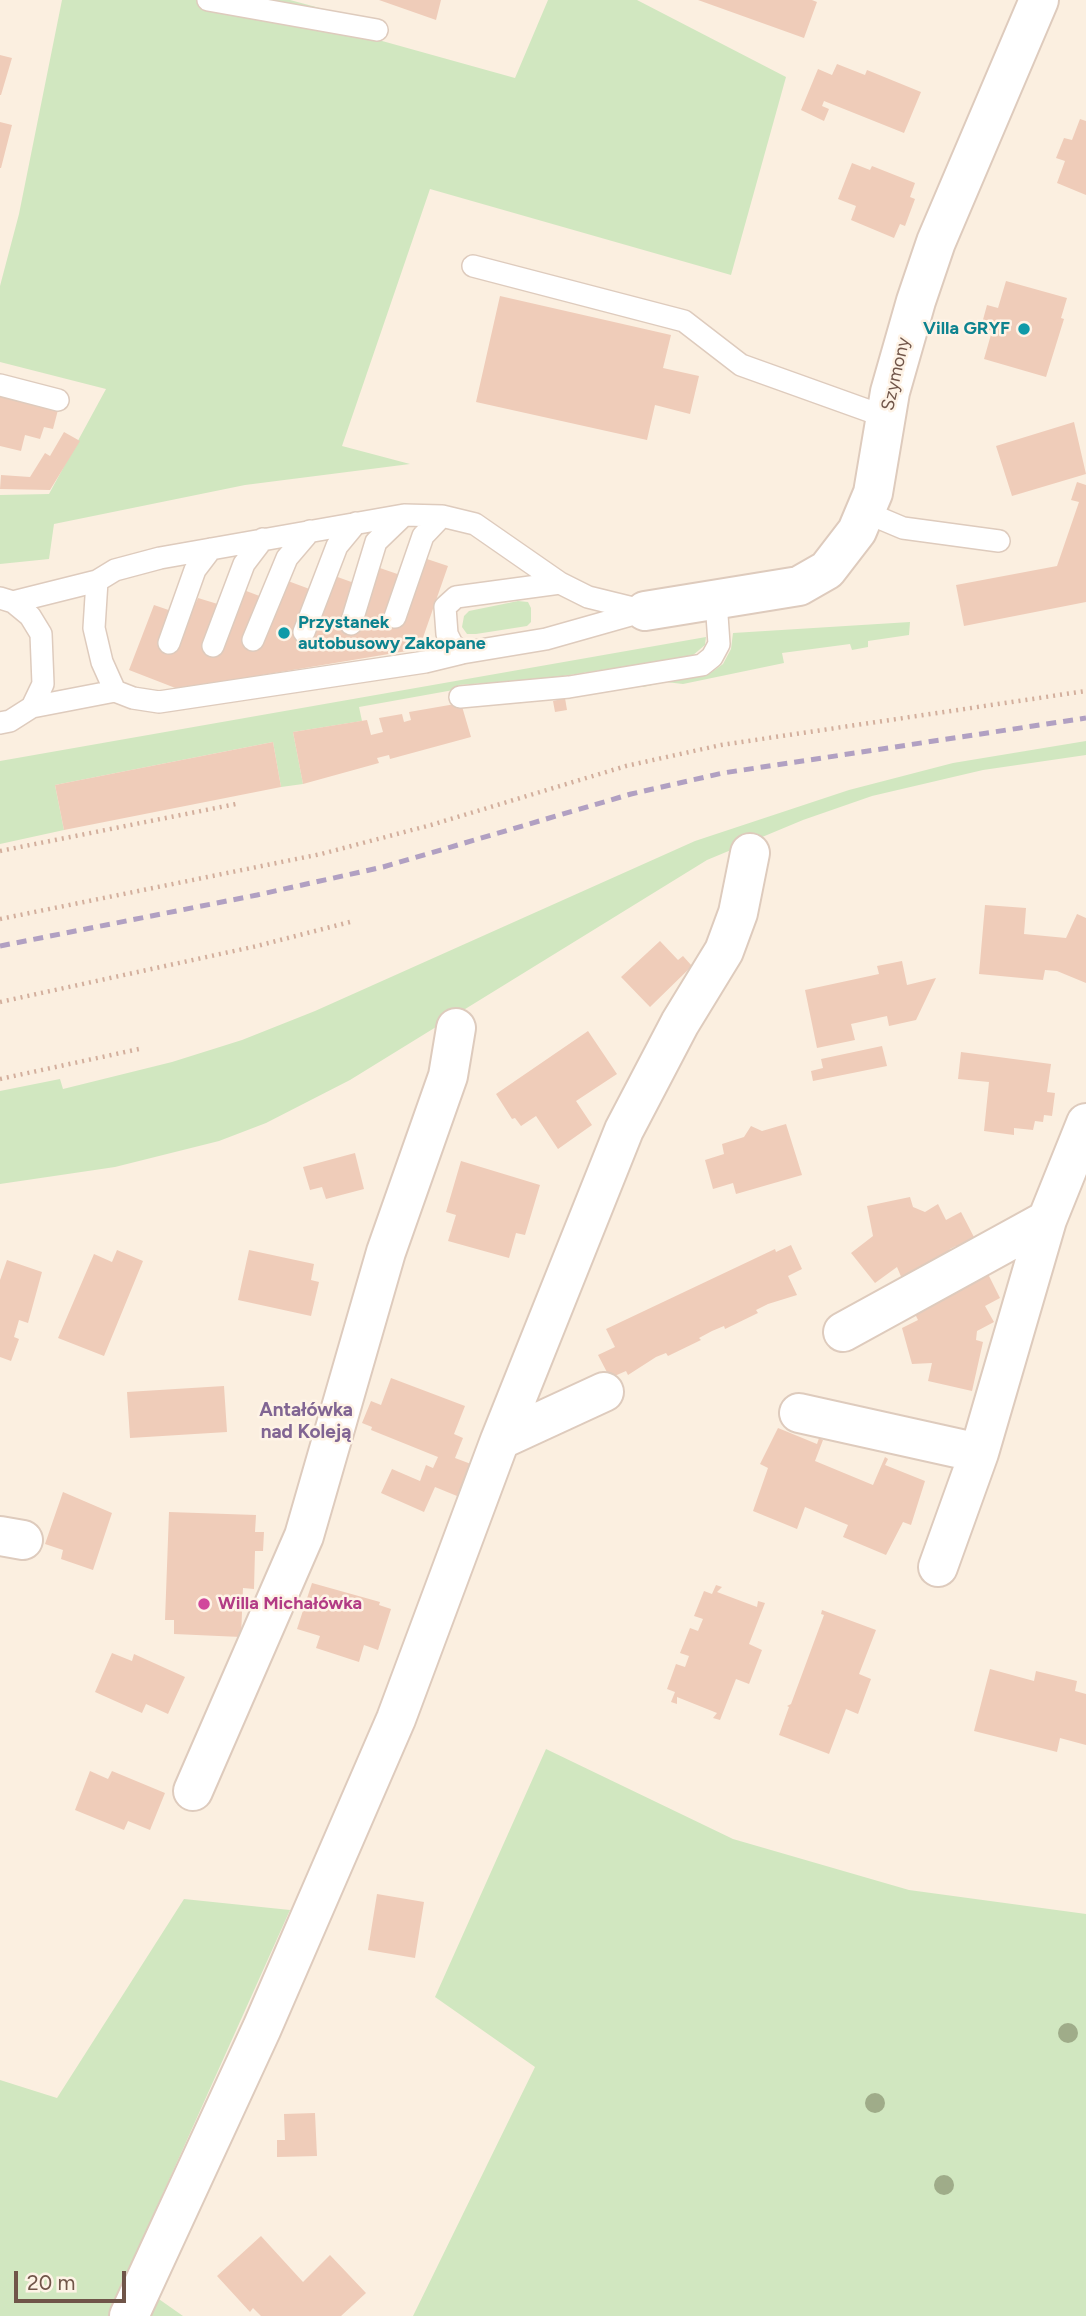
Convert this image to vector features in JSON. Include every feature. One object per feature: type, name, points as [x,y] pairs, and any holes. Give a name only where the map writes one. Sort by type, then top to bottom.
[{"type":"street","name":"Szymony","points":[[645,611],[781,591],[813,580],[838,557],[873,493],[902,344],[936,242],[1039,0]]},
{"type":"street","points":[[129,2316],[262,2028],[391,1731],[500,1440],[624,1130],[680,1023],[724,951],[738,913],[750,853]]},
{"type":"street","points":[[193,1791],[304,1536],[386,1252],[448,1076],[456,1028]]},
{"type":"street","points":[[938,1567],[979,1453],[1047,1220],[1086,1123]]},
{"type":"street","points":[[843,1332],[1047,1220]]},
{"type":"street","points":[[500,1440],[604,1392]]},
{"type":"street","points":[[799,1413],[979,1453]]},
{"type":"lane","points":[[208,0],[377,30]]},
{"type":"lane","points":[[473,266],[684,321],[741,365],[886,417]]},
{"type":"lane","points":[[0,385],[58,400]]},
{"type":"lane","points":[[865,512],[903,528],[999,541]]},
{"type":"lane","points":[[351,624],[376,542],[404,515]]},
{"type":"lane","points":[[6,600],[97,581],[115,570],[211,549],[404,515],[442,516],[475,524],[560,583],[588,597],[645,611]]},
{"type":"lane","points":[[395,617],[424,536],[442,516]]},
{"type":"lane","points":[[304,632],[337,546],[356,523]]},
{"type":"lane","points":[[253,640],[287,558],[310,531]]},
{"type":"lane","points":[[213,646],[244,564],[263,539]]},
{"type":"lane","points":[[169,643],[195,570],[211,549]]},
{"type":"lane","points":[[97,581],[94,628],[102,662],[116,691]]},
{"type":"lane","points":[[462,653],[452,644],[447,634],[445,607],[456,597],[560,583]]},
{"type":"lane","points":[[6,600],[30,616],[41,634],[43,684],[32,707]]},
{"type":"lane","points":[[460,697],[557,688],[702,665],[712,657],[719,644],[716,601]]},
{"type":"lane","points":[[0,723],[10,721],[32,707],[116,691],[159,702],[425,662],[546,639],[645,611]]},
{"type":"path","points":[[0,919],[332,851],[626,766],[721,745],[1086,691]]},
{"type":"path","points":[[0,851],[236,804]]},
{"type":"path","points":[[0,1002],[245,949],[355,921]]},
{"type":"path","points":[[0,1079],[139,1049]]},
{"type":"green space","points":[[62,0],[290,0],[379,24],[375,39],[515,78],[548,0],[637,0],[786,77],[731,275],[430,189],[342,446],[410,464],[245,485],[54,524],[49,559],[0,564],[0,495],[49,494],[106,389],[0,362],[0,286],[19,214]]},
{"type":"green space","points":[[518,601],[528,602],[531,608],[531,622],[527,626],[476,634],[467,634],[462,627],[464,616],[469,611]]},
{"type":"green space","points":[[910,622],[909,635],[868,641],[868,647],[852,650],[850,644],[782,653],[784,663],[683,684],[666,682],[643,687],[641,682],[709,674],[723,664],[731,649],[733,633]]},
{"type":"green space","points":[[706,637],[705,645],[692,656],[544,679],[458,685],[459,689],[359,707],[362,721],[293,732],[303,784],[281,787],[273,742],[55,785],[64,830],[0,844],[0,761]]},
{"type":"green space","points":[[1086,741],[1086,755],[983,770],[872,796],[803,820],[707,860],[350,1080],[266,1123],[219,1141],[115,1167],[0,1184],[0,1091],[60,1079],[63,1089],[172,1062],[242,1040],[315,1011],[695,841],[849,790],[953,763]]},
{"type":"green space","points":[[546,1749],[733,1839],[909,1890],[1086,1914],[1086,2316],[413,2316],[535,2067],[435,1997]]},
{"type":"green space","points":[[184,1899],[290,1910],[126,2276],[183,2316],[0,2316],[0,2080],[57,2098]]},
{"type":"building","points":[[379,0],[441,0],[436,20]]},
{"type":"building","points":[[698,0],[812,0],[817,2],[804,38]]},
{"type":"building","points":[[0,55],[12,58],[1,95],[0,95]]},
{"type":"building","points":[[837,64],[865,75],[867,70],[921,92],[904,133],[824,101],[822,106],[829,109],[824,121],[801,110],[818,69],[832,75]]},
{"type":"building","points":[[1080,119],[1086,121],[1086,195],[1057,183],[1065,161],[1056,158],[1064,138],[1072,140]]},
{"type":"building","points":[[0,122],[12,125],[1,168],[0,168]]},
{"type":"building","points":[[852,163],[870,170],[872,166],[915,183],[910,197],[915,199],[905,226],[900,224],[894,238],[851,220],[856,206],[838,199]]},
{"type":"building","name":"Villa GRYF","points":[[1006,281],[1067,298],[1061,318],[1064,319],[1046,377],[984,359],[992,331],[981,327],[987,305],[998,308]]},
{"type":"building","points":[[500,296],[671,335],[663,368],[699,376],[690,414],[655,405],[647,440],[476,402]]},
{"type":"building","points":[[0,395],[58,410],[53,429],[44,427],[40,439],[25,435],[21,451],[0,446]]},
{"type":"building","points":[[1074,422],[1086,474],[1012,496],[996,446]]},
{"type":"building","points":[[64,432],[80,441],[50,490],[0,489],[1,475],[30,477],[45,453],[50,456]]},
{"type":"building","points":[[1077,482],[1086,485],[1086,602],[964,626],[956,585],[1057,566],[1079,502],[1071,500]]},
{"type":"building","name":"Przystanek autobusowy Zakopane","points":[[418,556],[448,566],[419,649],[178,689],[129,670],[154,605],[189,617],[198,598],[234,609],[241,589],[278,603],[288,581],[323,594],[332,575],[368,588],[377,567],[409,578]]},
{"type":"building","points":[[565,698],[567,710],[555,712],[553,701]]},
{"type":"building","points":[[461,703],[471,737],[390,759],[389,755],[377,758],[379,763],[303,784],[293,732],[367,720],[371,735],[383,732],[379,718],[402,714],[404,722],[411,720],[409,712]]},
{"type":"building","points":[[273,742],[281,787],[64,830],[55,785]]},
{"type":"building","points":[[985,905],[1026,908],[1024,934],[1066,938],[1077,914],[1086,918],[1086,983],[1057,971],[1045,970],[1043,980],[979,974]]},
{"type":"building","points":[[660,941],[678,960],[683,956],[692,966],[650,1007],[621,977]]},
{"type":"building","points":[[902,961],[907,985],[936,978],[916,1020],[889,1026],[887,1016],[851,1024],[855,1040],[817,1048],[805,990],[879,974],[877,966]]},
{"type":"building","points":[[588,1031],[617,1074],[576,1101],[592,1125],[558,1149],[536,1116],[521,1126],[515,1118],[512,1119],[496,1094]]},
{"type":"building","points":[[882,1046],[887,1066],[813,1081],[811,1071],[823,1068],[821,1059]]},
{"type":"building","points":[[961,1052],[1051,1064],[1047,1092],[1055,1093],[1052,1116],[1044,1115],[1043,1122],[1035,1121],[1033,1130],[1014,1128],[1014,1135],[984,1131],[989,1082],[958,1079]]},
{"type":"building","points":[[786,1124],[802,1175],[736,1194],[733,1183],[713,1189],[705,1160],[724,1154],[722,1144],[744,1137],[751,1126],[762,1131]]},
{"type":"building","points":[[355,1153],[364,1189],[326,1199],[322,1187],[310,1190],[303,1167]]},
{"type":"building","points":[[461,1161],[540,1185],[525,1235],[516,1233],[509,1258],[448,1241],[456,1215],[446,1212]]},
{"type":"building","points":[[910,1197],[913,1207],[925,1212],[938,1204],[946,1220],[961,1212],[976,1241],[959,1250],[956,1246],[950,1249],[945,1265],[905,1286],[897,1267],[875,1283],[851,1253],[873,1236],[867,1206]]},
{"type":"building","points":[[791,1245],[802,1269],[788,1276],[797,1295],[768,1304],[756,1310],[758,1313],[725,1329],[724,1326],[712,1331],[699,1338],[701,1340],[668,1356],[666,1353],[656,1357],[628,1375],[626,1371],[610,1378],[598,1355],[615,1347],[606,1329],[775,1249],[776,1252]]},
{"type":"building","points":[[117,1250],[143,1261],[104,1356],[58,1338],[94,1254],[112,1262]]},
{"type":"building","points":[[249,1250],[314,1264],[311,1280],[319,1282],[311,1316],[238,1300]]},
{"type":"building","points":[[7,1260],[42,1272],[28,1323],[19,1320],[14,1337],[19,1339],[11,1361],[0,1357],[0,1280]]},
{"type":"building","points":[[986,1270],[1000,1298],[985,1306],[994,1322],[977,1331],[976,1340],[983,1342],[972,1391],[928,1381],[932,1363],[912,1364],[902,1328],[918,1320],[909,1302]]},
{"type":"building","points":[[391,1378],[465,1406],[454,1434],[463,1438],[455,1458],[471,1464],[457,1496],[435,1487],[424,1512],[381,1493],[392,1469],[420,1481],[426,1465],[433,1468],[438,1457],[371,1430],[372,1427],[362,1423],[371,1401],[381,1405]]},
{"type":"building","points":[[224,1386],[227,1432],[130,1438],[127,1392]]},
{"type":"building","points":[[778,1428],[817,1444],[819,1438],[823,1440],[815,1461],[873,1485],[885,1457],[888,1459],[885,1465],[925,1481],[911,1525],[903,1522],[886,1555],[843,1537],[848,1525],[805,1507],[797,1529],[753,1511],[768,1468],[760,1464]]},
{"type":"building","points":[[63,1492],[112,1513],[93,1570],[61,1559],[63,1550],[45,1544]]},
{"type":"building","points":[[169,1512],[256,1515],[255,1532],[264,1532],[263,1551],[255,1551],[254,1589],[243,1588],[241,1637],[174,1634],[174,1620],[165,1620]]},
{"type":"building","points":[[312,1583],[380,1602],[379,1605],[391,1609],[378,1650],[364,1645],[359,1662],[316,1648],[320,1636],[297,1629]]},
{"type":"building","points":[[716,1585],[722,1587],[717,1592],[757,1607],[758,1601],[765,1603],[749,1644],[762,1650],[749,1684],[736,1679],[720,1720],[713,1718],[717,1713],[677,1697],[677,1704],[671,1702],[675,1692],[667,1689],[676,1664],[685,1667],[689,1656],[680,1653],[690,1628],[698,1631],[703,1619],[694,1616],[704,1591],[712,1594]]},
{"type":"building","points":[[822,1610],[876,1630],[859,1674],[871,1679],[858,1714],[846,1709],[829,1754],[779,1735],[789,1707],[787,1706],[791,1704],[824,1615],[821,1614]]},
{"type":"building","points":[[112,1653],[132,1661],[134,1654],[185,1677],[168,1714],[146,1704],[142,1713],[95,1692]]},
{"type":"building","points":[[990,1669],[1034,1681],[1036,1671],[1077,1681],[1075,1691],[1086,1694],[1086,1745],[1060,1738],[1057,1752],[974,1731]]},
{"type":"building","points":[[90,1771],[108,1779],[112,1771],[165,1793],[150,1830],[128,1821],[124,1830],[75,1810]]},
{"type":"building","points":[[377,1894],[424,1902],[415,1958],[368,1950]]},
{"type":"building","points":[[315,2113],[317,2156],[277,2157],[277,2140],[285,2140],[284,2114]]},
{"type":"building","points":[[261,2236],[303,2282],[330,2255],[366,2293],[341,2316],[261,2316],[253,2308],[250,2312],[217,2276]]},
{"type":"railway","points":[[0,946],[383,867],[631,794],[723,773],[1086,718]]},
{"type":"place","name":"Villa GRYF","points":[[1024,329]]},
{"type":"place","name":"Przystanek autobusowy Zakopane","points":[[284,633]]},
{"type":"place","name":"Willa Michałówka","points":[[204,1604]]},
{"type":"district","name":"Antałówka nad Koleją","points":[[306,1421]]}]
